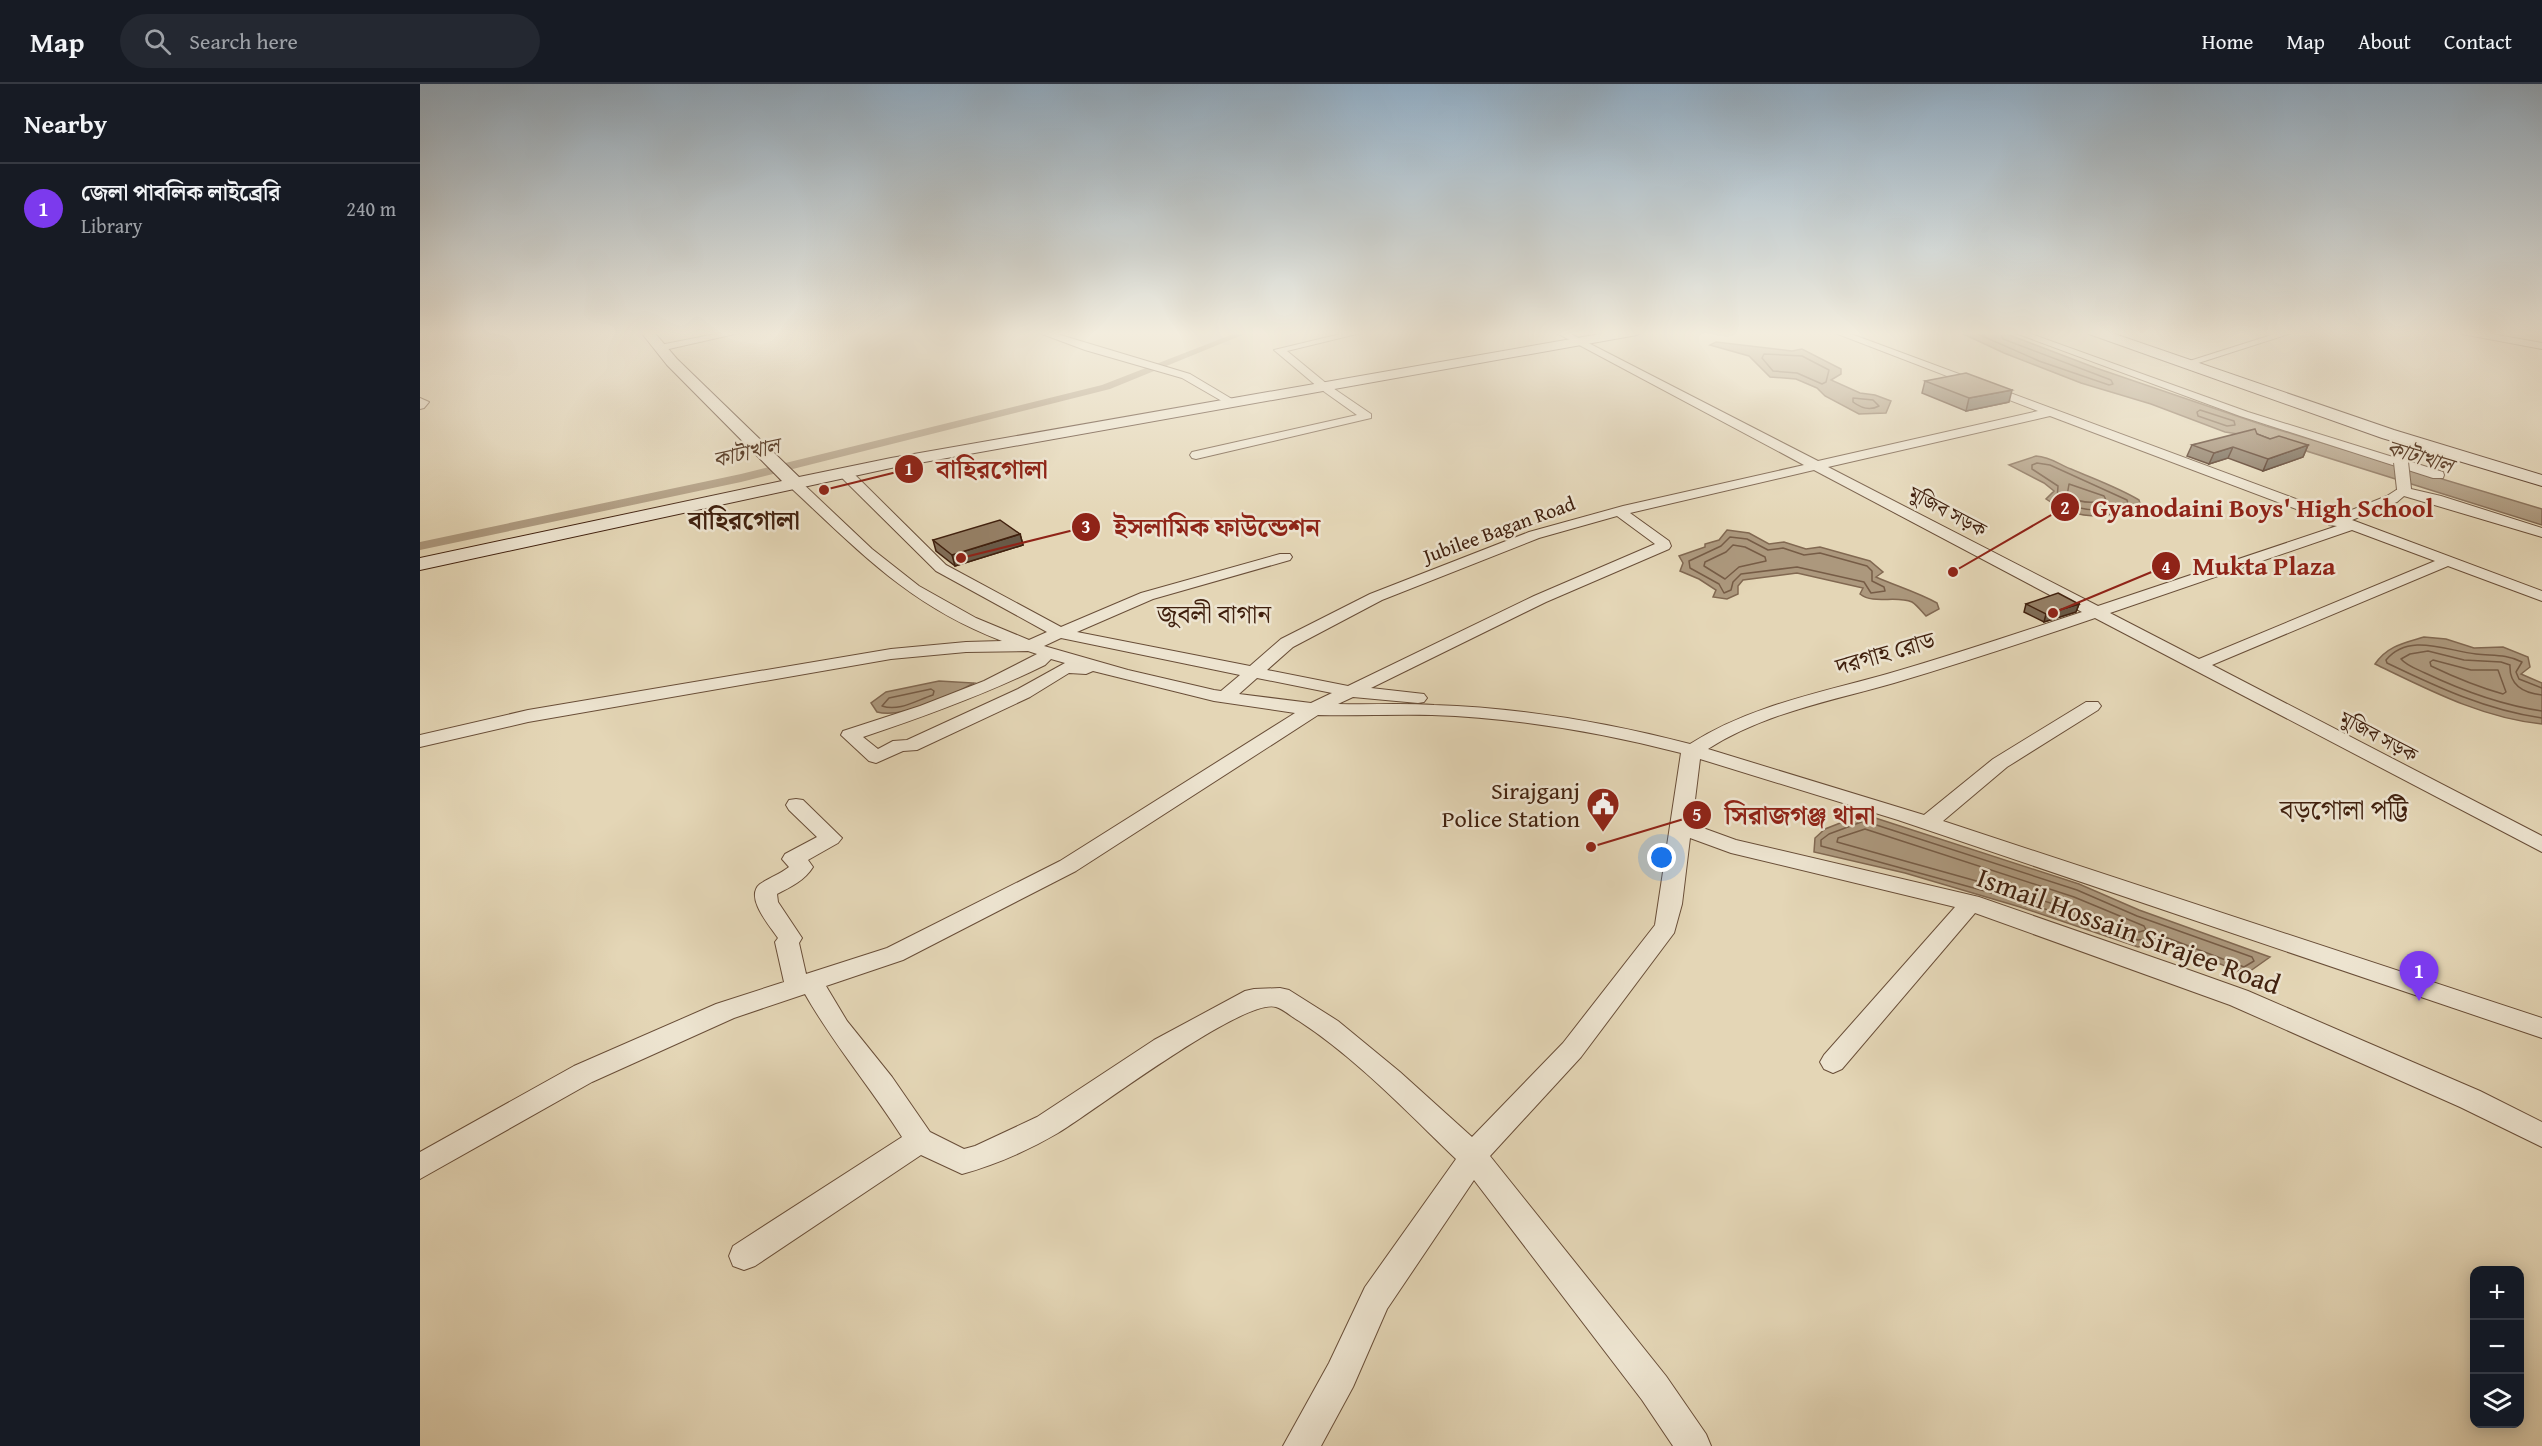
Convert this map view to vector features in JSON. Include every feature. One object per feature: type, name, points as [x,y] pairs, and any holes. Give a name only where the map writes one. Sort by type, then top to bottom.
[{"type":"main road","points":[[706,395],[793,481]]},
{"type":"main road","points":[[420,564],[793,481],[1273,395]]},
{"type":"main road","points":[[2276,395],[2428,446],[2539,477]]},
{"type":"street","points":[[1217,395],[1230,402]]},
{"type":"street","points":[[1196,455],[1367,416],[1336,395]]},
{"type":"street","name":"মুজিব সড়ক","points":[[1681,395],[2542,845]]},
{"type":"street","points":[[2004,395],[2542,596]]},
{"type":"street","points":[[2191,395],[2244,414],[2438,475]]},
{"type":"street","points":[[420,401],[423,402],[420,406]]},
{"type":"street","name":"Jubilee Bagan Road","points":[[1225,697],[1287,643],[1376,597],[1534,535],[1619,511],[2050,412]]},
{"type":"street","points":[[2428,446],[2402,459],[2403,490],[2542,533]]},
{"type":"street","points":[[844,472],[941,568],[1060,633],[1347,692],[1459,702],[1507,709],[1637,736],[1928,823],[2542,1028]]},
{"type":"street","points":[[793,481],[883,566],[914,589],[957,615],[1048,653],[1104,670],[1225,697],[1314,709],[1441,711],[1562,722]]},
{"type":"street","name":"দরগাহ রোড","points":[[1690,752],[1709,738],[1791,705],[1896,677],[2345,523],[2392,499],[2403,490]]},
{"type":"street","points":[[420,1166],[583,1074],[725,1011],[922,943],[1039,882],[1314,709],[1540,598],[1664,546],[1619,511]]},
{"type":"street","points":[[420,741],[528,716],[891,654],[966,647],[1029,646],[1147,596],[1285,557]]},
{"type":"street","points":[[2198,665],[2447,561]]},
{"type":"street","points":[[1048,653],[1039,661],[994,683],[926,710],[850,735],[876,757],[900,745],[910,746],[998,706],[1066,668],[1104,670]]},
{"type":"street","points":[[1928,823],[2000,763],[2092,706]]},
{"type":"street","points":[[1300,1446],[1305,1441],[1341,1375],[1376,1298],[1474,1157],[1572,1050],[1666,927],[1671,904],[1690,752]]},
{"type":"street","points":[[796,805],[831,838],[793,859],[802,867],[766,891],[767,903],[790,938],[787,942],[804,985],[883,1085],[920,1141],[962,1162],[980,1157],[1047,1125],[1163,1047],[1233,1009],[1254,998],[1280,997],[1329,1028],[1391,1080],[1474,1157],[1654,1388],[1694,1446]]},
{"type":"street","name":"Ismail Hossain Sirajee Road","points":[[1680,827],[1731,846],[1971,903],[2239,998],[2470,1099],[2542,1135]]},
{"type":"street","points":[[1833,1062],[1971,903]]},
{"type":"street","points":[[744,1256],[920,1141]]},
{"type":"water","points":[[1824,395],[1872,395],[1891,401],[1886,413],[1859,414]]},
{"type":"water","points":[[2120,395],[2174,395],[2266,426],[2542,509],[2542,525],[2265,438],[2225,432]]},
{"type":"water","points":[[2036,456],[2050,459],[2122,491],[2139,500],[2141,507],[2115,514],[2092,516],[2058,506],[2046,499],[2054,491],[2044,483],[2009,465]]},
{"type":"water","points":[[1727,530],[1749,533],[1769,544],[1784,542],[1806,549],[1820,547],[1870,561],[1883,572],[1876,577],[1937,603],[1939,609],[1926,616],[1912,602],[1899,599],[1872,599],[1860,594],[1863,588],[1797,573],[1743,580],[1738,586],[1738,594],[1727,599],[1713,597],[1716,590],[1680,571],[1683,563],[1679,556],[1719,540]]},
{"type":"water","points":[[2424,637],[2446,639],[2474,648],[2503,647],[2528,657],[2530,667],[2521,674],[2542,683],[2542,724],[2498,716],[2456,702],[2375,664],[2391,649]]},
{"type":"water","points":[[939,681],[974,683],[940,700],[899,712],[877,712],[871,703],[886,692]]},
{"type":"water","points":[[1863,814],[2079,884],[2139,910],[2270,957],[2246,974],[2163,942],[2138,947],[2020,907],[1905,873],[1814,852],[1815,838],[1825,829]]},
{"type":"building","points":[[1960,395],[1987,395],[1969,398]]},
{"type":"building","points":[[2255,429],[2257,434],[2270,439],[2279,436],[2308,445],[2268,459],[2233,447],[2214,453],[2192,445]]},
{"type":"building","points":[[1000,520],[1020,534],[952,555],[933,540]]},
{"type":"building","points":[[2058,593],[2079,604],[2046,614],[2026,604]]},
{"type":"waterway","name":"কাটাখাল","points":[[420,546],[741,478],[1076,395]]},
{"type":"place","name":"বাহিরগোলা","points":[[824,490]]},
{"type":"place","name":"ইসলামিক ফাউন্ডেশন","points":[[961,558]]},
{"type":"place","name":"Gyanodaini Boys' High School","points":[[1953,572]]},
{"type":"place","name":"Mukta Plaza","points":[[2053,613]]},
{"type":"place","name":"Sirajganj Police Station","points":[[1603,833]]},
{"type":"place","name":"সিরাজগঞ্জ থানা","points":[[1591,847]]},
{"type":"place","name":"জেলা পাবলিক লাইব্রেরি","points":[[2419,1001]]},
{"type":"district","name":"বাহিরগোলা","points":[[744,519]]},
{"type":"district","name":"জুবলী বাগান","points":[[1214,613]]},
{"type":"district","name":"বড়গোলা পট্টি","points":[[2344,809]]}]
